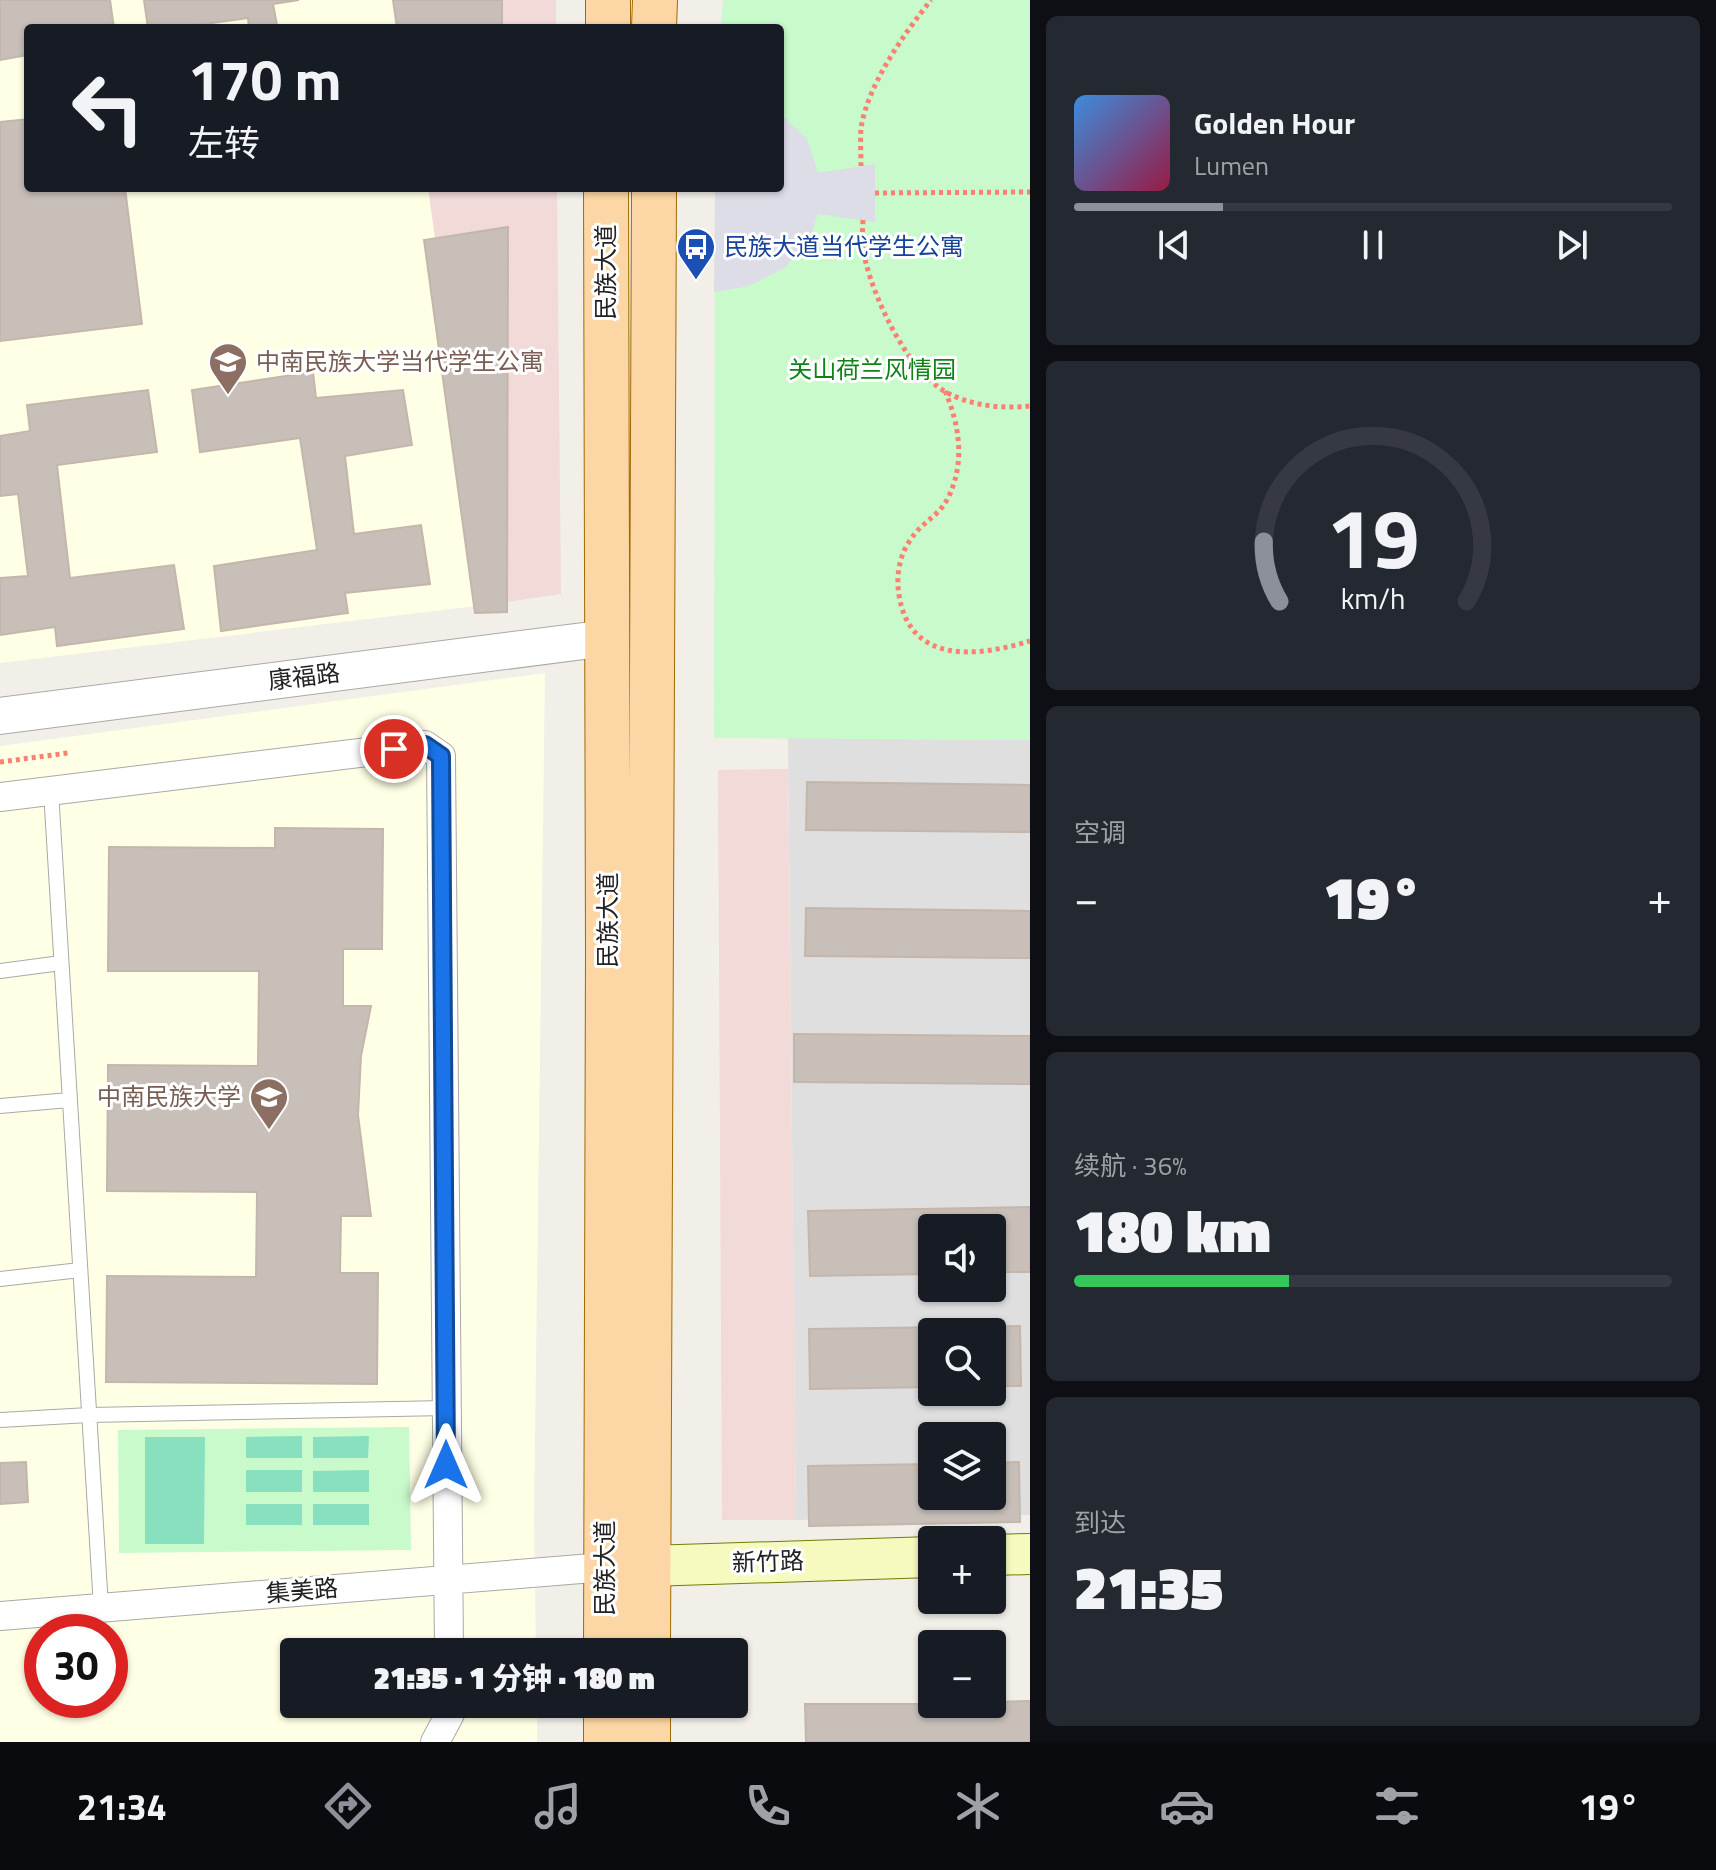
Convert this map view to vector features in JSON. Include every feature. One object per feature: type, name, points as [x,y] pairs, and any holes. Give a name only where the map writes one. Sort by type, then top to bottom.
[{"type":"main road","points":[[608,0],[608,24]]},
{"type":"main road","points":[[654,24],[655,0]]},
{"type":"main road","name":"民族大道","points":[[606,192],[606,1638]]},
{"type":"main road","name":"民族大道","points":[[648,1638],[654,192]]},
{"type":"main road","points":[[1006,1555],[1030,1554]]},
{"type":"main road","name":"新竹路","points":[[605,1567],[918,1557]]},
{"type":"main road","points":[[606,1718],[606,1742]]},
{"type":"main road","points":[[648,1718],[648,1742]]},
{"type":"street","name":"康福路","points":[[0,716],[607,638]]},
{"type":"street","points":[[0,797],[425,745],[441,756],[449,1638]]},
{"type":"street","name":"集美路","points":[[0,1616],[605,1567]]},
{"type":"street","points":[[435,1742],[448,1718]]},
{"type":"lane","points":[[51,791],[101,1607]]},
{"type":"lane","points":[[0,971],[61,963]]},
{"type":"lane","points":[[0,1106],[69,1100]]},
{"type":"lane","points":[[0,1279],[80,1270]]},
{"type":"lane","points":[[0,1420],[89,1415],[446,1408]]},
{"type":"path","points":[[861,166],[861,127],[872,96],[891,56],[931,0]]},
{"type":"path","points":[[875,193],[1030,192]]},
{"type":"path","points":[[863,220],[865,262],[887,321],[924,372],[945,391],[954,412],[960,461],[943,510],[909,541],[900,561],[897,585],[902,615],[915,634],[940,648],[961,654],[991,651],[1030,641]]},
{"type":"path","points":[[945,391],[998,407],[1030,406]]},
{"type":"path","points":[[0,762],[68,753]]},
{"type":"shaded area","name":"中南民族大学当代学生公寓","points":[[0,0],[402,0],[405,24],[24,24],[24,192],[429,192],[485,605],[0,663]]},
{"type":"shaded area","points":[[402,0],[556,0],[556,24],[405,24]]},
{"type":"shaded area","points":[[784,117],[807,139],[818,173],[875,164],[875,222],[818,214],[811,235],[786,267],[749,286],[714,292],[715,192],[784,192]]},
{"type":"shaded area","points":[[429,192],[557,192],[561,594],[485,605]]},
{"type":"shaded area","name":"中南民族大学","points":[[545,673],[534,1515],[536,1638],[280,1638],[280,1718],[537,1718],[537,1742],[0,1742],[0,746]]},
{"type":"shaded area","points":[[788,738],[1030,740],[1030,1515],[796,1520]]},
{"type":"shaded area","points":[[788,769],[796,1520],[722,1520],[718,770]]},
{"type":"green space","name":"关山荷兰风情园","points":[[723,0],[1030,0],[1030,740],[714,738],[715,192],[784,192],[784,24],[721,24]]},
{"type":"green space","points":[[409,1427],[411,1550],[119,1553],[118,1430]]},
{"type":"green space","points":[[302,1436],[302,1458],[246,1458],[246,1437]]},
{"type":"green space","points":[[369,1436],[368,1458],[313,1458],[313,1437]]},
{"type":"green space","points":[[145,1437],[205,1437],[204,1544],[145,1544]]},
{"type":"green space","points":[[246,1470],[302,1470],[302,1492],[246,1492]]},
{"type":"green space","points":[[369,1470],[369,1492],[313,1492],[313,1471]]},
{"type":"green space","points":[[246,1504],[302,1504],[302,1525],[246,1525]]},
{"type":"green space","points":[[313,1504],[369,1504],[369,1525],[313,1525]]},
{"type":"building","points":[[0,0],[110,0],[113,24],[24,24],[24,56],[0,60]]},
{"type":"building","points":[[144,0],[299,0],[273,4],[277,24],[249,24],[248,18],[205,24],[147,24]]},
{"type":"building","points":[[393,0],[502,0],[502,24],[396,24]]},
{"type":"building","points":[[24,119],[24,192],[126,192],[142,324],[0,341],[0,122]]},
{"type":"building","points":[[508,227],[507,612],[475,613],[424,240]]},
{"type":"building","points":[[313,372],[316,398],[403,390],[412,445],[345,456],[354,534],[421,525],[430,584],[345,593],[348,613],[221,631],[214,566],[317,550],[300,438],[200,452],[192,390]]},
{"type":"building","points":[[148,390],[157,452],[57,465],[70,578],[174,565],[184,629],[57,646],[55,627],[0,635],[0,578],[28,576],[18,494],[0,496],[0,436],[30,431],[27,405]]},
{"type":"building","points":[[807,782],[1030,785],[1030,832],[806,830]]},
{"type":"building","points":[[275,828],[383,829],[382,949],[343,949],[343,1006],[371,1006],[361,1056],[358,1115],[371,1216],[341,1216],[340,1273],[378,1273],[377,1384],[106,1382],[107,1276],[256,1277],[257,1192],[107,1191],[108,1065],[258,1066],[259,971],[108,971],[109,847],[275,848]]},
{"type":"building","points":[[806,908],[1030,911],[1030,958],[805,956]]},
{"type":"building","points":[[794,1034],[1030,1036],[1030,1084],[794,1082]]},
{"type":"building","points":[[1030,1207],[1030,1272],[1006,1272],[1006,1214],[918,1214],[918,1274],[810,1276],[808,1211]]},
{"type":"building","points":[[1006,1326],[1020,1326],[1021,1386],[1006,1386]]},
{"type":"building","points":[[918,1327],[918,1387],[810,1389],[809,1329]]},
{"type":"building","points":[[26,1462],[28,1502],[0,1504],[0,1463]]},
{"type":"building","points":[[1006,1462],[1019,1462],[1020,1522],[809,1526],[808,1466],[918,1464],[918,1510],[1006,1510]]},
{"type":"building","points":[[1030,1701],[1030,1742],[806,1742],[805,1704],[918,1704],[918,1718],[1006,1718],[1006,1702]]},
{"type":"place","name":"民族大道当代学生公寓","points":[[696,281]]},
{"type":"place","name":"中南民族大学当代学生公寓","points":[[228,396]]},
{"type":"place","name":"中南民族大学","points":[[269,1131]]},
{"type":"route","points":[[394,749],[425,745],[441,756],[446,1465]]}]
